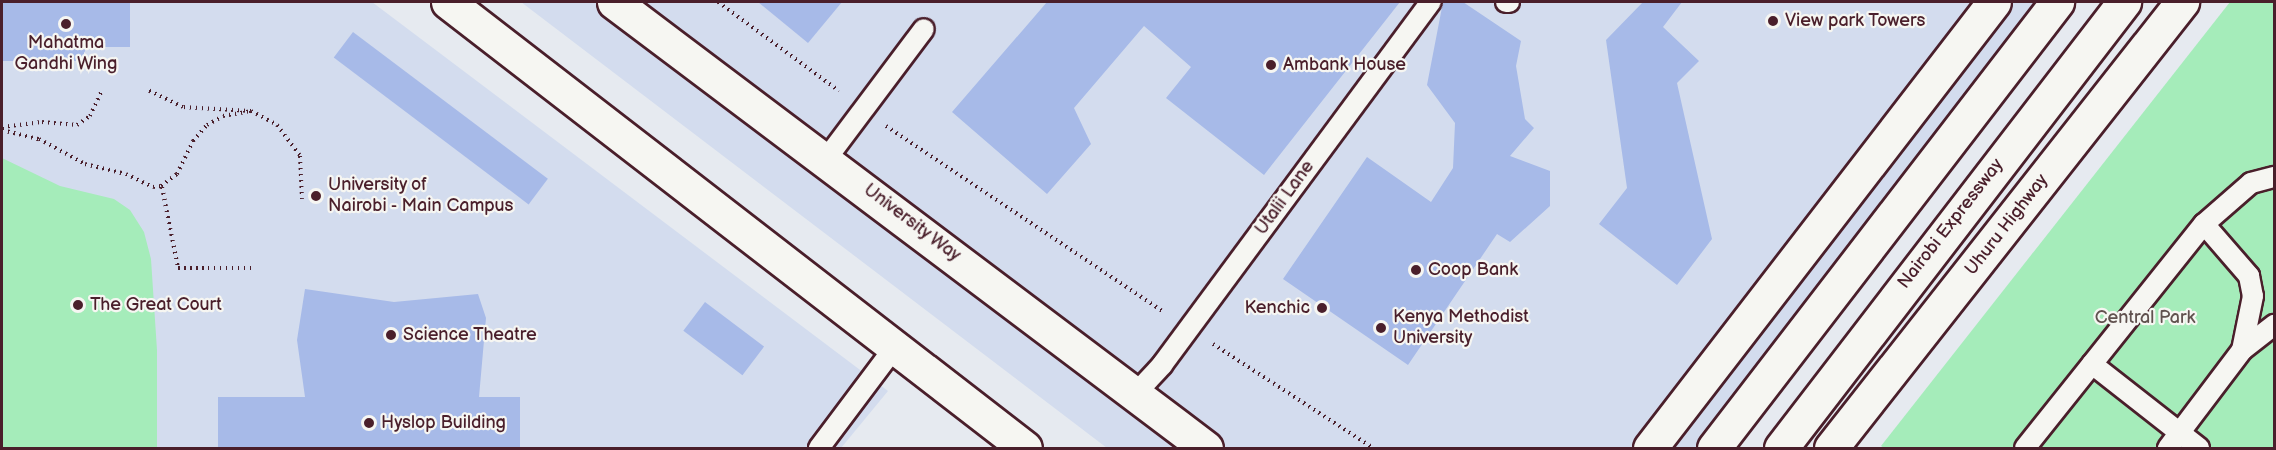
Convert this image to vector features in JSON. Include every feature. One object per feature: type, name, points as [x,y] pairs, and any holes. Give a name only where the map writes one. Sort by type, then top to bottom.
[{"type":"highway","points":[[448,2],[1025,448]]},
{"type":"highway","name":"University Way","points":[[614,2],[827,158],[1137,392],[1206,448]]},
{"type":"highway","points":[[1650,448],[1994,2]]},
{"type":"highway","points":[[1714,448],[2056,2]]},
{"type":"highway","name":"Nairobi Expressway","points":[[1781,448],[2124,2]]},
{"type":"highway","name":"Uhuru Highway","points":[[1832,448],[2182,2]]},
{"type":"lane","name":"Utalii Lane","points":[[1137,392],[1189,329],[1431,2]]},
{"type":"lane","points":[[827,158],[924,29]]},
{"type":"lane","points":[[2025,448],[2204,224],[2251,183],[2274,177]]},
{"type":"lane","points":[[2204,224],[2249,276],[2253,296],[2242,350]]},
{"type":"lane","points":[[2168,448],[2242,350],[2274,325]]},
{"type":"lane","points":[[819,448],[894,348]]},
{"type":"lane","points":[[2092,364],[2199,448]]},
{"type":"path","points":[[718,2],[863,109],[1189,329],[1373,448]]},
{"type":"path","points":[[146,89],[183,107],[251,111],[277,125],[296,148],[302,167],[302,199]]},
{"type":"path","points":[[2,128],[35,122],[77,125],[90,116],[102,90]]},
{"type":"path","points":[[161,186],[177,174],[193,141],[207,125],[223,116],[251,111]]},
{"type":"path","points":[[2,128],[39,140],[85,164],[161,186]]},
{"type":"path","points":[[161,186],[178,268],[253,268]]},
{"type":"shaded area","name":"University of Nairobi - Main Campus","points":[[2,2],[372,2],[888,391],[841,448],[2,448]]},
{"type":"shaded area","points":[[521,2],[2047,2],[1894,184],[1717,448],[1107,448]]},
{"type":"green space","name":"Central Park","points":[[2230,2],[2274,2],[2274,448],[1884,448],[1881,446]]},
{"type":"green space","name":"The Great Court","points":[[2,158],[60,186],[114,199],[130,210],[144,232],[151,259],[157,350],[157,448],[2,448]]},
{"type":"building","name":"Mahatma Gandhi Wing","points":[[2,2],[130,2],[130,47],[85,47],[85,61],[2,61]]},
{"type":"building","points":[[758,2],[842,2],[808,43]]},
{"type":"building","points":[[1047,2],[1400,2],[1264,175],[1166,98],[1191,67],[1144,26],[1074,108],[1091,144],[1047,194],[952,112]]},
{"type":"building","points":[[1443,2],[1463,2],[1521,41],[1516,66],[1525,119],[1534,128],[1510,156],[1550,171],[1550,206],[1510,242],[1497,234],[1408,365],[1283,279],[1367,157],[1431,202],[1453,168],[1455,123],[1427,85]]},
{"type":"building","points":[[1643,2],[1682,2],[1663,27],[1699,61],[1677,83],[1712,239],[1677,285],[1599,224],[1627,188],[1606,40]]},
{"type":"building","points":[[353,32],[548,179],[529,204],[334,58]]},
{"type":"building","points":[[305,289],[394,302],[478,294],[486,318],[479,397],[520,397],[520,448],[218,448],[218,397],[305,397],[297,340]]},
{"type":"building","points":[[705,302],[764,347],[742,375],[683,331]]},
{"type":"place","name":"View park Towers","points":[[1773,21]]},
{"type":"place","name":"Mahatma Gandhi Wing","points":[[66,24]]},
{"type":"place","name":"Ambank House","points":[[1271,65]]},
{"type":"place","name":"University of Nairobi - Main Campus","points":[[316,196]]},
{"type":"place","name":"Coop Bank","points":[[1416,270]]},
{"type":"place","name":"The Great Court","points":[[78,305]]},
{"type":"place","name":"Kenchic","points":[[1322,308]]},
{"type":"place","name":"Kenya Methodist University","points":[[1381,328]]},
{"type":"place","name":"Science Theatre","points":[[391,335]]},
{"type":"place","name":"Hyslop Building","points":[[369,423]]}]
